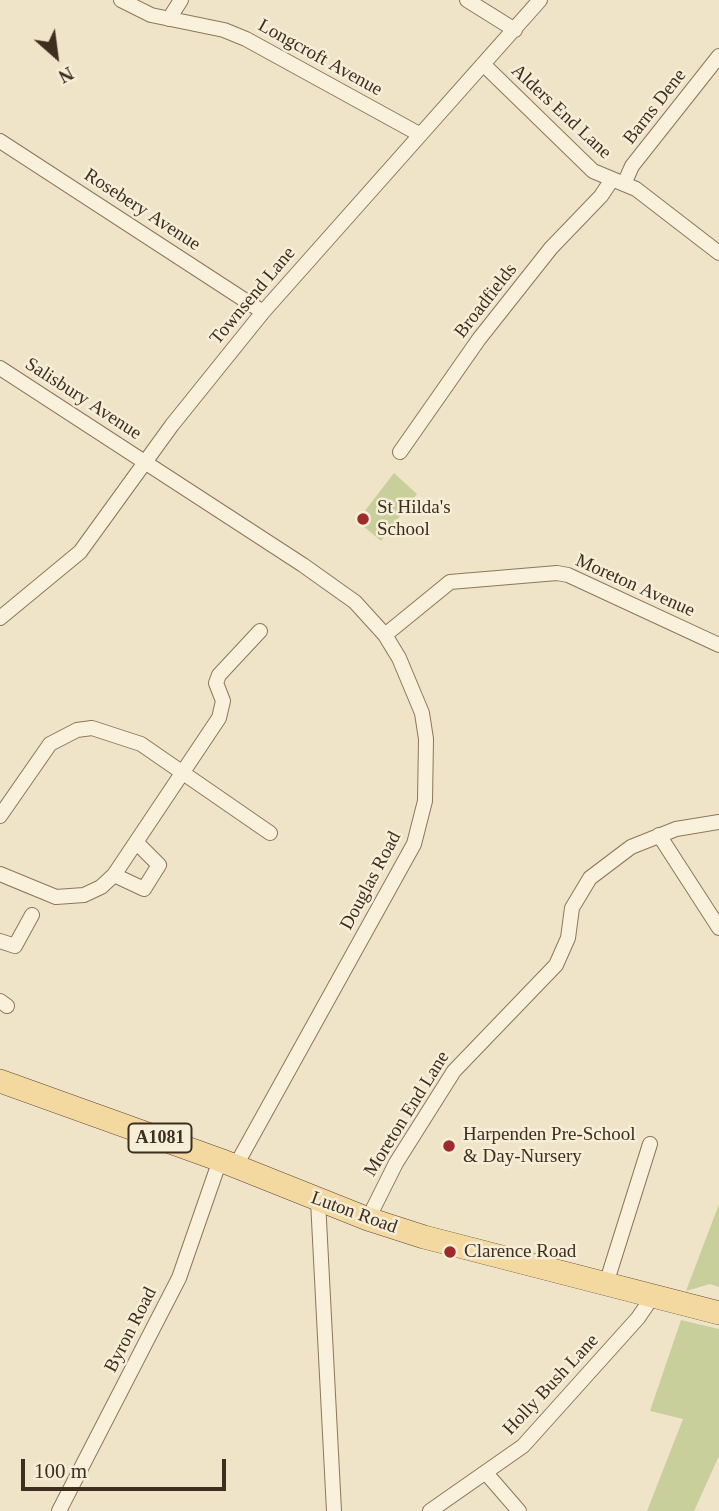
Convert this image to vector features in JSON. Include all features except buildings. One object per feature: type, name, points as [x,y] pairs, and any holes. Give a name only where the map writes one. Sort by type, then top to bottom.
[{"type":"main road","name":"Luton Road","points":[[0,1081],[228,1163],[368,1219],[719,1313]]},
{"type":"street","name":"Longcroft Avenue","points":[[121,0],[151,15],[224,30],[246,39],[419,134]]},
{"type":"street","points":[[169,19],[181,0]]},
{"type":"street","points":[[467,0],[515,30]]},
{"type":"street","name":"Townsend Lane","points":[[0,618],[80,552],[145,463],[263,312],[540,0]]},
{"type":"street","name":"Barns Dene","points":[[618,182],[719,55]]},
{"type":"street","name":"Alders End Lane","points":[[483,64],[593,171],[644,194],[719,253]]},
{"type":"street","name":"Rosebery Avenue","points":[[0,141],[263,312]]},
{"type":"street","name":"Broadfields","points":[[400,452],[479,339],[551,248],[618,182]]},
{"type":"street","name":"Salisbury Avenue","points":[[0,368],[145,463]]},
{"type":"street","name":"Douglas Road","points":[[145,463],[337,588],[385,635],[413,686],[422,713],[427,769],[421,825],[404,866],[228,1163]]},
{"type":"street","name":"Moreton Avenue","points":[[385,635],[450,582],[557,573],[568,575],[719,645]]},
{"type":"street","points":[[0,874],[56,897],[84,895],[101,887],[114,875],[223,710],[223,701],[216,683],[219,675],[260,631]]},
{"type":"street","points":[[0,816],[39,756],[50,744],[77,730],[105,730],[128,738],[181,771],[270,833]]},
{"type":"street","name":"Moreton End Lane","points":[[368,1219],[396,1164],[454,1071],[556,965],[568,937],[572,908],[582,889],[607,863],[631,846],[659,835],[719,821]]},
{"type":"street","points":[[659,835],[719,928]]},
{"type":"street","points":[[114,875],[144,889],[159,865],[136,842]]},
{"type":"street","points":[[0,940],[15,946],[32,915]]},
{"type":"street","points":[[606,1284],[650,1144]]},
{"type":"street","name":"Byron Road","points":[[59,1511],[179,1278],[228,1163]]},
{"type":"street","points":[[318,1201],[334,1511]]},
{"type":"street","name":"Holly Bush Lane","points":[[430,1511],[485,1473],[536,1432],[638,1318],[653,1296]]},
{"type":"street","points":[[485,1473],[519,1511]]},
{"type":"green space","points":[[394,473],[417,494],[381,541],[357,521]]},
{"type":"green space","points":[[719,1204],[719,1287],[710,1284],[686,1291]]},
{"type":"green space","points":[[681,1320],[719,1329],[719,1456],[694,1511],[647,1511],[683,1419],[650,1411]]},
{"type":"place","name":"St Hilda's School","points":[[363,519]]},
{"type":"place","name":"Harpenden Pre-School & Day-Nursery","points":[[449,1146]]},
{"type":"place","name":"Clarence Road","points":[[450,1252]]}]
